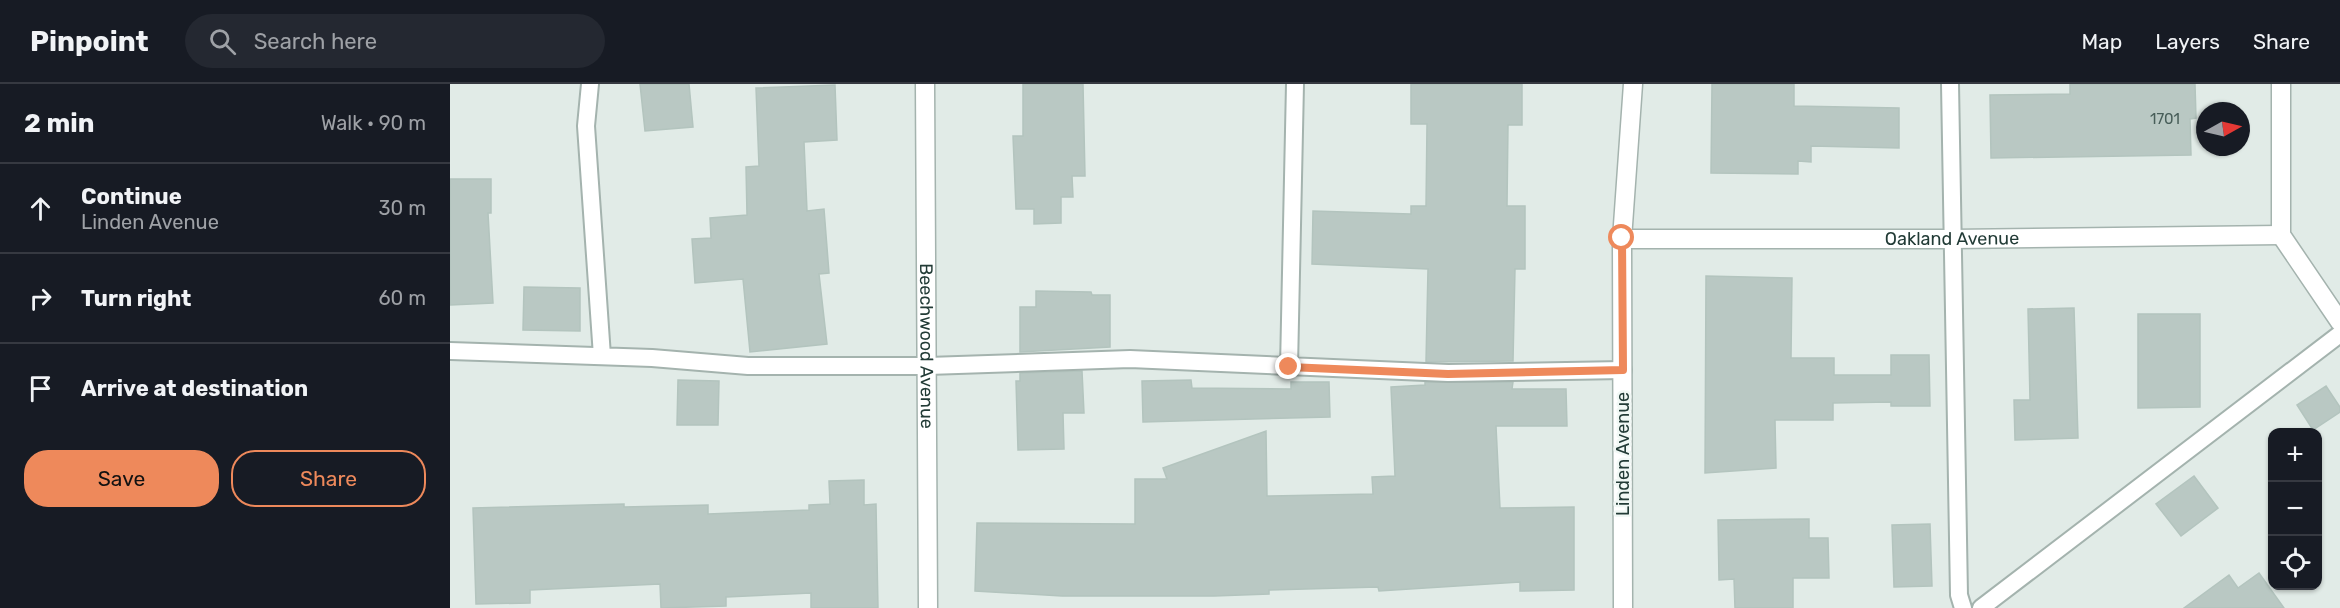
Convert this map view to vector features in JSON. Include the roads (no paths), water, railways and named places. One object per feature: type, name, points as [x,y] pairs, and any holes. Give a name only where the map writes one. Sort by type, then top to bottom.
[{"type":"street","name":"Beechwood Avenue","points":[[925,84],[928,608]]},
{"type":"street","name":"Linden Avenue","points":[[1623,608],[1622,238],[1633,84]]},
{"type":"street","points":[[2281,84],[2281,236],[2340,322]]},
{"type":"street","name":"Oakland Avenue","points":[[1622,238],[1953,239],[2281,236]]},
{"type":"lane","points":[[590,84],[586,126],[602,356]]},
{"type":"lane","points":[[1289,367],[1295,84]]},
{"type":"lane","points":[[1950,84],[1959,595],[1963,608]]},
{"type":"lane","points":[[1981,608],[2340,334]]},
{"type":"lane","points":[[450,351],[602,356],[748,366],[928,366],[1130,359],[1448,374],[1623,370]]}]
